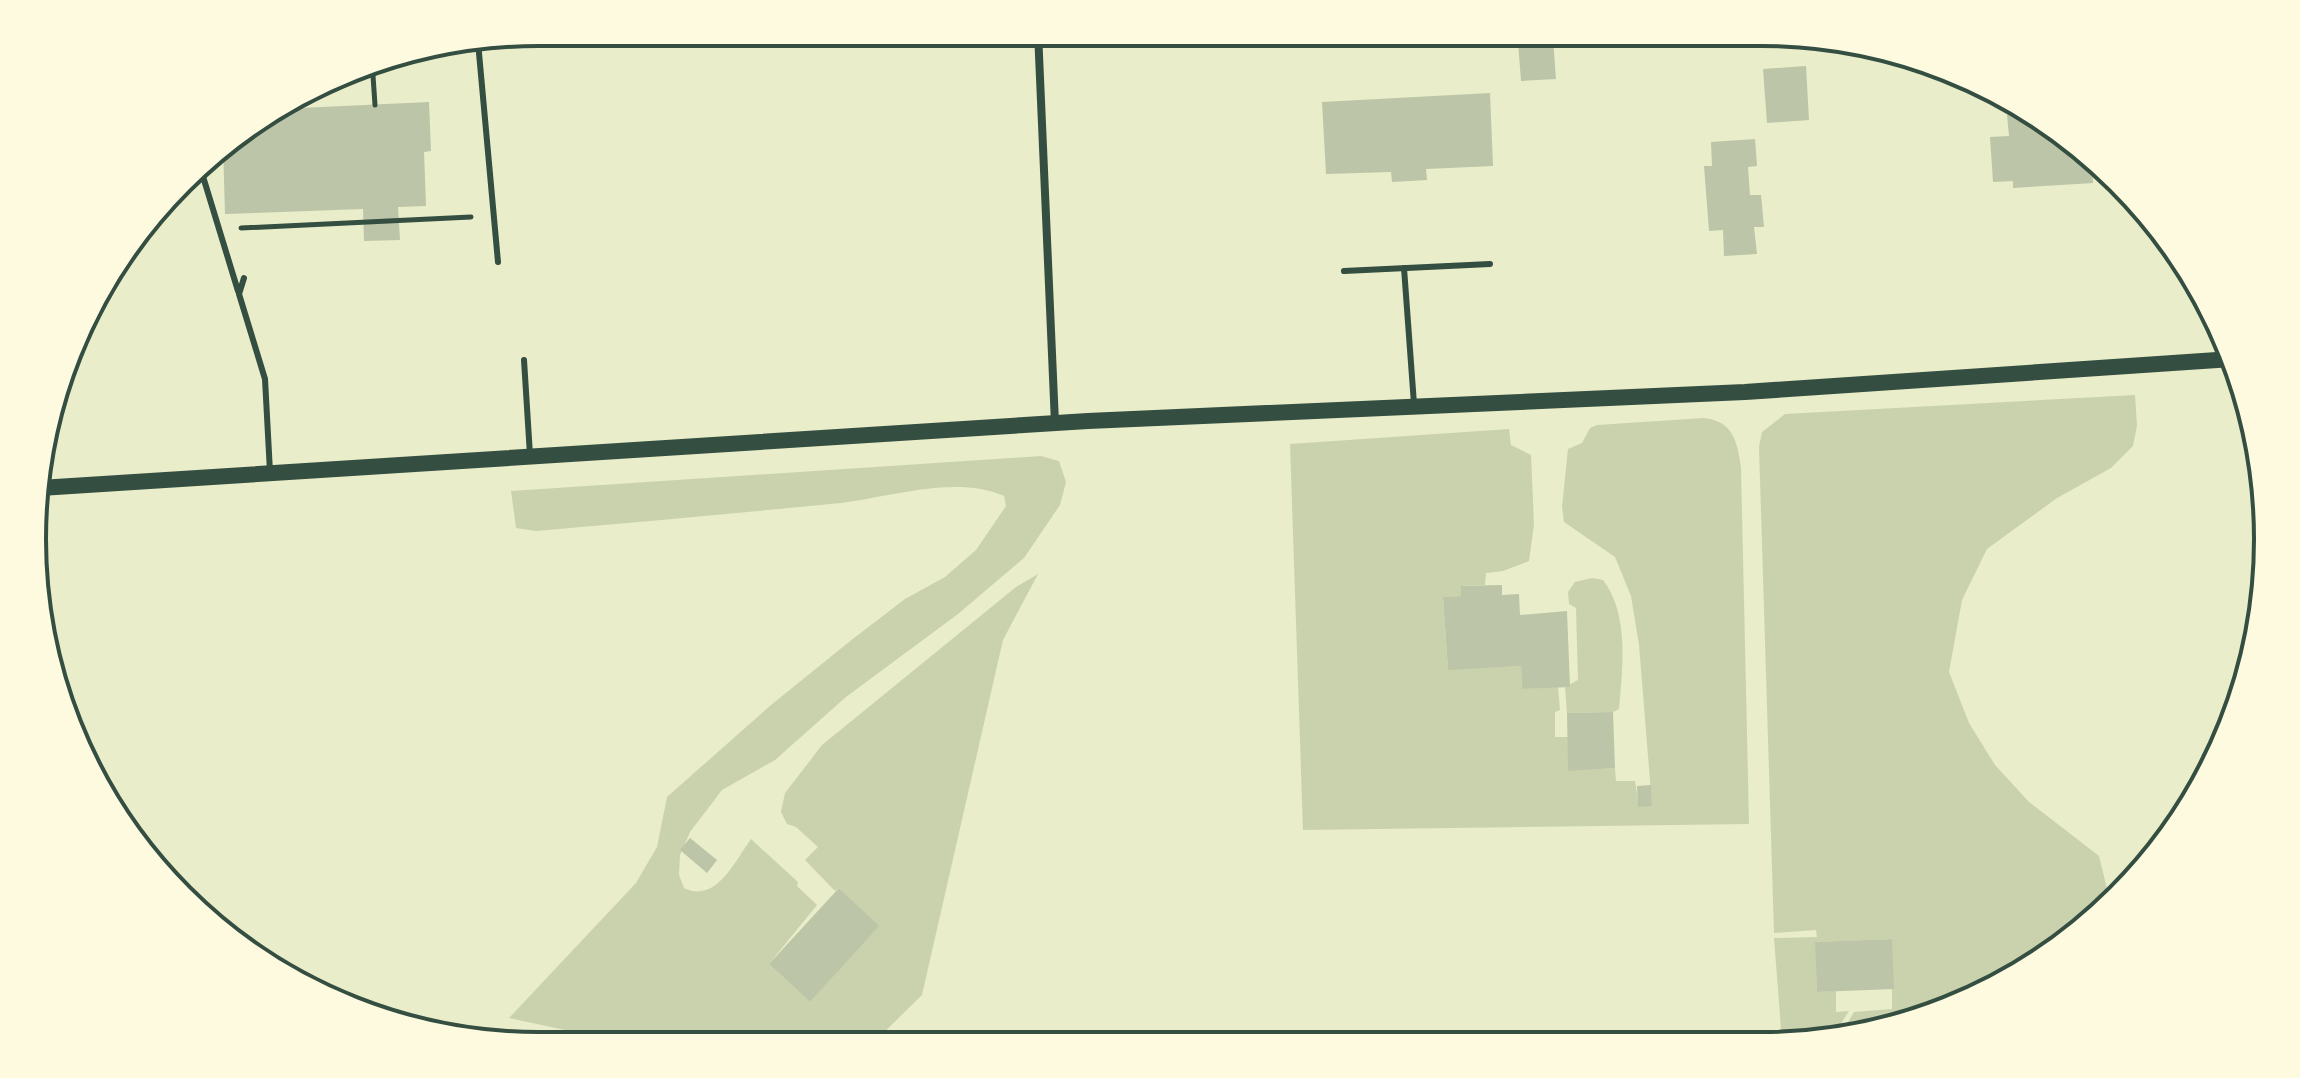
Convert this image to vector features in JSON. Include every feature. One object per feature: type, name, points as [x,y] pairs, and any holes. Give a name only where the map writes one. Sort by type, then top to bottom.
[{"type":"main road","points":[[49,487],[1055,423],[1745,392],[2220,360]]},
{"type":"street","points":[[1039,46],[1055,423]]},
{"type":"lane","points":[[479,50],[498,262]]},
{"type":"lane","points":[[203,178],[265,379],[270,474]]},
{"type":"lane","points":[[1344,271],[1490,264]]},
{"type":"lane","points":[[1404,268],[1415,409]]},
{"type":"lane","points":[[239,294],[244,278]]},
{"type":"lane","points":[[524,360],[530,455]]},
{"type":"path","points":[[373,75],[375,105]]},
{"type":"path","points":[[231,228],[471,217]]},
{"type":"green space","points":[[2135,395],[2137,426],[2133,446],[2111,468],[2057,498],[1987,549],[1962,600],[1949,672],[1969,723],[1995,765],[2029,802],[2099,856],[2107,890],[2061,930],[2008,966],[1919,1006],[1857,1023],[1847,1025],[1854,1012],[1892,1009],[1892,939],[1816,942],[1817,992],[1836,991],[1836,1012],[1849,1011],[1840,1026],[1781,1031],[1774,938],[1817,937],[1816,930],[1774,933],[1759,447],[1762,432],[1785,414]]},
{"type":"green space","points":[[1704,418],[1721,423],[1732,434],[1741,467],[1749,824],[1303,830],[1290,444],[1509,429],[1511,445],[1531,455],[1534,524],[1529,561],[1503,571],[1486,573],[1485,585],[1461,586],[1461,596],[1443,597],[1448,669],[1521,666],[1522,689],[1558,687],[1560,710],[1555,712],[1555,737],[1568,737],[1568,770],[1615,768],[1616,781],[1635,781],[1639,807],[1652,805],[1639,645],[1631,596],[1615,557],[1564,522],[1562,507],[1568,449],[1582,443],[1590,428],[1597,425]]},
{"type":"green space","points":[[1041,456],[1059,461],[1066,482],[1060,505],[1024,558],[958,614],[846,697],[775,760],[722,790],[690,832],[680,855],[679,875],[684,888],[695,891],[706,890],[724,878],[751,839],[798,882],[797,886],[817,905],[769,964],[810,1002],[878,926],[839,888],[835,891],[805,860],[818,847],[796,827],[787,824],[781,812],[785,793],[822,745],[1016,587],[1038,574],[1003,640],[922,995],[884,1032],[574,1032],[509,1018],[636,883],[657,847],[667,797],[771,705],[854,638],[905,599],[945,577],[976,550],[1006,506],[1004,496],[985,490],[945,487],[841,503],[536,531],[516,528],[511,491]]},
{"type":"green space","points":[[1592,578],[1603,580],[1621,625],[1623,659],[1619,709],[1613,712],[1567,713],[1565,687],[1578,680],[1576,608],[1569,604],[1568,592],[1575,582]]},
{"type":"building","points":[[1518,46],[1554,46],[1556,79],[1521,81]]},
{"type":"building","points":[[1806,66],[1809,120],[1767,123],[1763,69]]},
{"type":"building","points":[[1490,93],[1493,166],[1426,169],[1427,180],[1392,182],[1391,172],[1326,174],[1322,102]]},
{"type":"building","points":[[429,102],[431,151],[424,152],[426,206],[398,207],[400,240],[364,241],[363,209],[225,214],[223,160],[292,112],[300,108]]},
{"type":"building","points":[[2007,115],[2012,115],[2061,148],[2093,174],[2093,183],[2013,188],[2013,181],[1993,182],[1990,137],[2009,136]]},
{"type":"building","points":[[1755,139],[1757,166],[1748,167],[1750,195],[1761,195],[1764,227],[1754,227],[1757,254],[1724,256],[1723,230],[1709,231],[1704,166],[1712,166],[1711,142]]},
{"type":"building","points":[[1502,585],[1502,595],[1519,594],[1520,615],[1567,611],[1570,687],[1522,689],[1521,666],[1448,670],[1443,597],[1461,596],[1461,586]]},
{"type":"building","points":[[1613,712],[1615,768],[1568,771],[1567,713]]},
{"type":"building","points":[[1651,785],[1652,806],[1638,807],[1637,786]]},
{"type":"building","points":[[690,838],[717,860],[707,873],[680,850]]},
{"type":"building","points":[[839,888],[879,926],[810,1002],[769,964]]},
{"type":"building","points":[[1892,939],[1894,989],[1817,992],[1815,942]]}]
